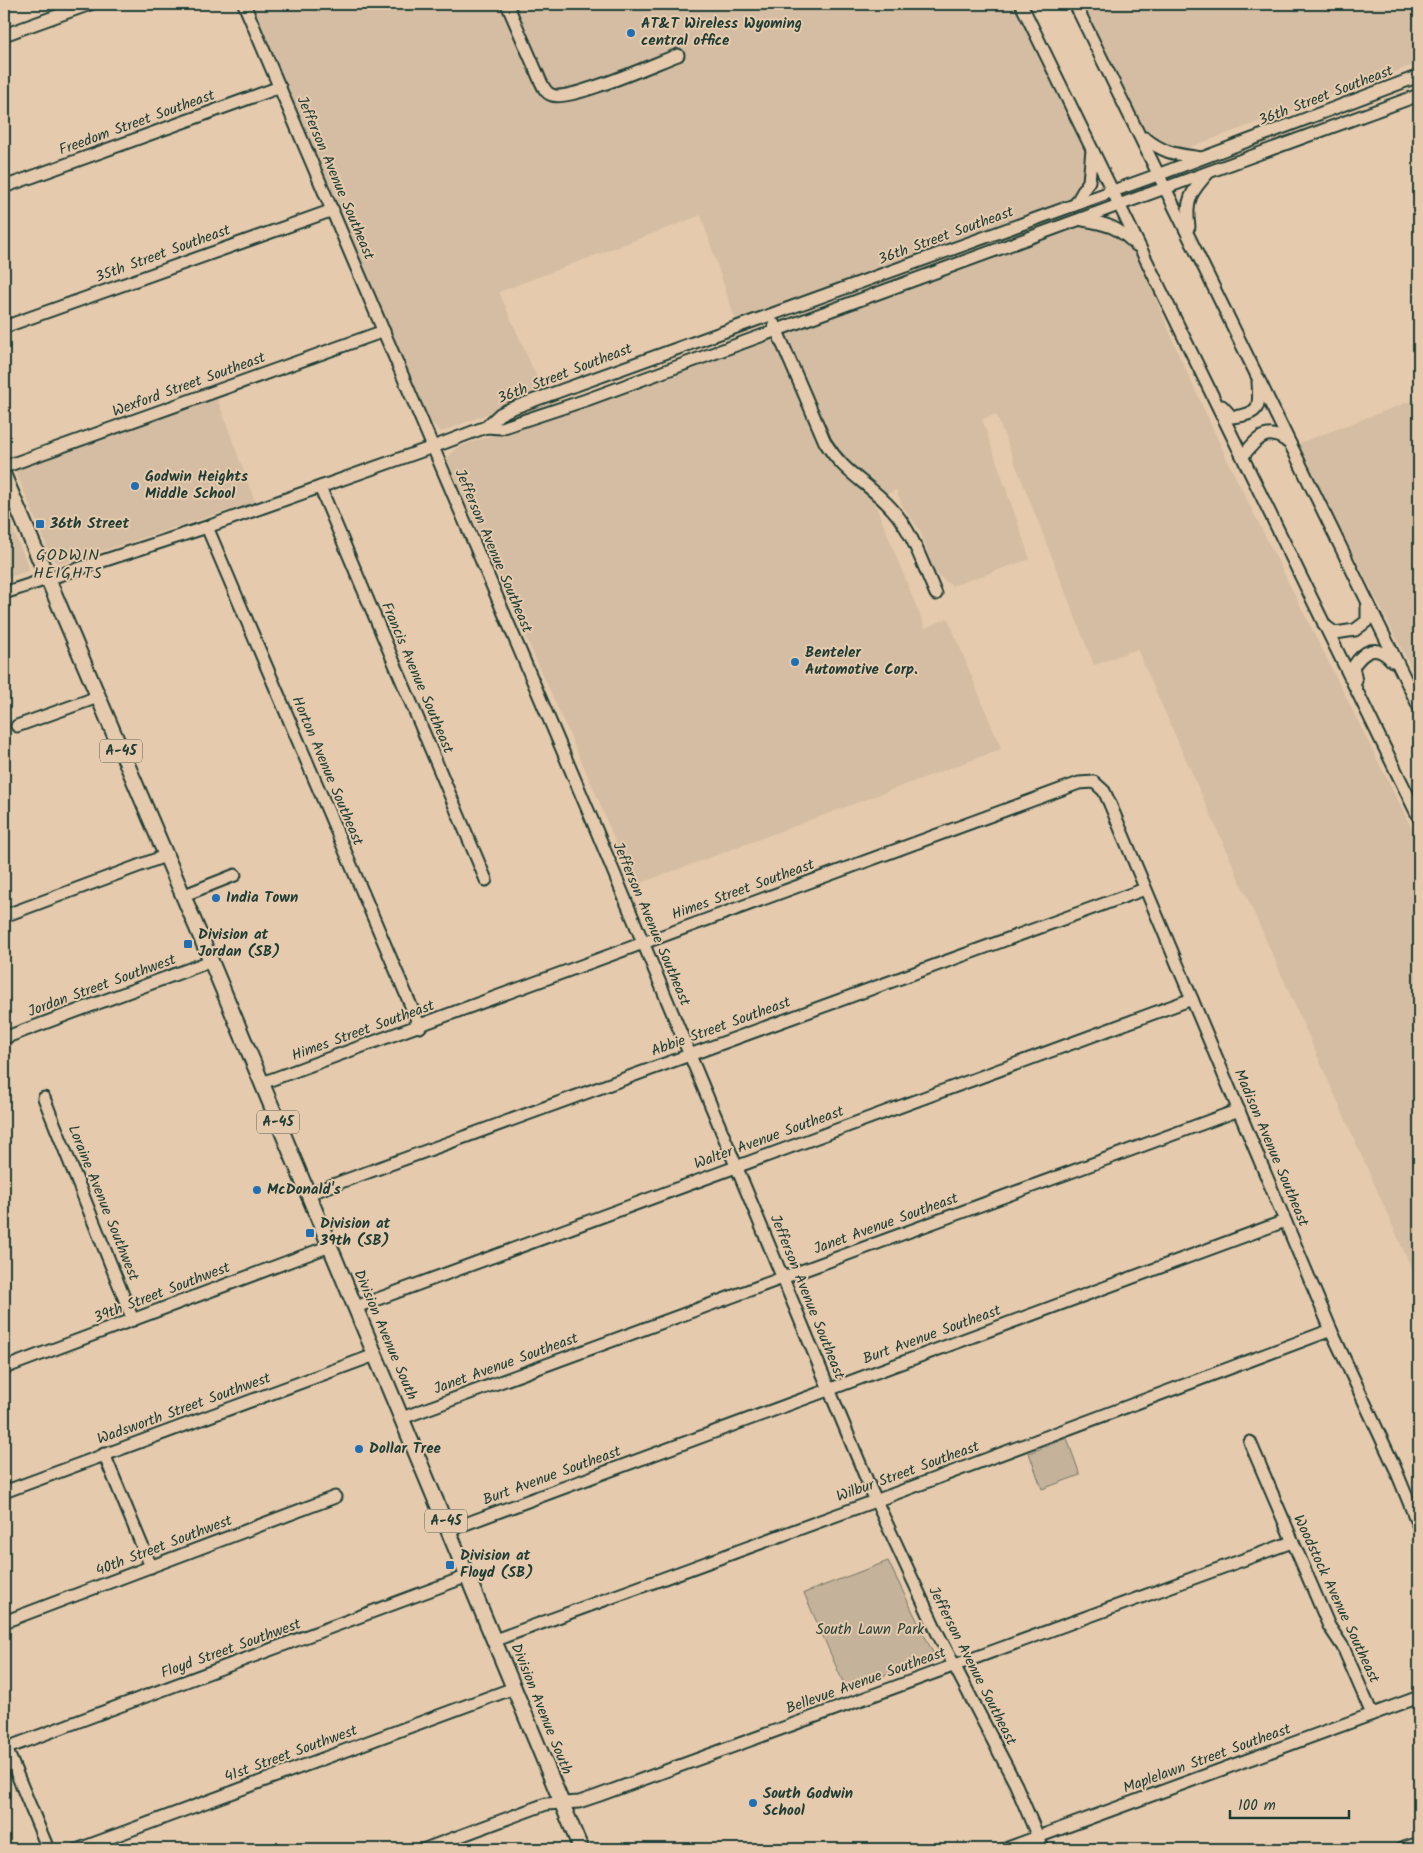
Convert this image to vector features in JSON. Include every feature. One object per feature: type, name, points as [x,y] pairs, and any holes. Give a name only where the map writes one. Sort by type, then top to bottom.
[{"type":"main road","name":"Division Avenue South","points":[[4,476],[211,961],[581,1849]]},
{"type":"street","points":[[4,35],[90,4]]},
{"type":"street","name":"Jefferson Avenue Southeast","points":[[244,4],[738,1166],[782,1277],[876,1501],[954,1665],[1016,1785],[1043,1849]]},
{"type":"street","points":[[507,4],[542,85],[551,95],[563,96],[580,92],[678,55]]},
{"type":"street","points":[[1021,4],[1114,190],[1419,818]]},
{"type":"street","points":[[1075,4],[1190,234],[1419,707]]},
{"type":"street","name":"36th Street Southeast","points":[[4,593],[207,527],[433,447],[486,427],[500,414],[510,409],[1160,174],[1419,76]]},
{"type":"street","name":"Freedom Street Southeast","points":[[4,187],[280,87]]},
{"type":"street","name":"36th Street Southeast","points":[[486,427],[501,428],[527,420],[777,331],[1419,94]]},
{"type":"street","points":[[1141,135],[1160,150],[1203,158]]},
{"type":"street","points":[[1075,205],[1089,181],[1092,146]]},
{"type":"street","points":[[1190,234],[1188,202],[1192,192],[1208,172]]},
{"type":"street","name":"35th Street Southeast","points":[[4,327],[332,210]]},
{"type":"street","points":[[1081,220],[1105,223],[1122,231],[1142,251]]},
{"type":"street","points":[[771,315],[824,442],[835,459],[847,471],[880,495],[894,511],[910,536],[936,594]]},
{"type":"street","name":"Wexford Street Southeast","points":[[4,467],[384,331]]},
{"type":"street","points":[[1215,400],[1232,417],[1255,411],[1260,404],[1258,375]]},
{"type":"street","points":[[1243,456],[1260,436],[1271,434],[1281,436],[1293,446]]},
{"type":"street","name":"Francis Avenue Southeast","points":[[320,487],[486,880]]},
{"type":"street","name":"Horton Avenue Southeast","points":[[207,527],[420,1027]]},
{"type":"street","points":[[1324,625],[1335,633],[1355,630],[1367,622],[1367,603]]},
{"type":"street","points":[[1360,698],[1353,667],[1363,654],[1377,650],[1384,652],[1404,676]]},
{"type":"street","points":[[17,726],[98,697]]},
{"type":"street","name":"Himes Street Southeast","points":[[262,1083],[420,1027],[1079,783],[1094,782]]},
{"type":"street","name":"Madison Avenue Southeast","points":[[1094,782],[1104,791],[1331,1330],[1395,1468],[1419,1527]]},
{"type":"street","points":[[4,916],[165,856]]},
{"type":"street","points":[[182,896],[235,875]]},
{"type":"street","name":"Abbie Street Southeast","points":[[308,1194],[1145,889]]},
{"type":"street","name":"Jordan Street Southwest","points":[[4,1038],[211,961]]},
{"type":"street","name":"Walter Avenue Southeast","points":[[356,1307],[1192,999]]},
{"type":"street","name":"Loraine Avenue Southwest","points":[[44,1098],[133,1320]]},
{"type":"street","name":"Janet Avenue Southeast","points":[[402,1418],[1239,1110]]},
{"type":"street","name":"Burt Avenue Southeast","points":[[449,1530],[1285,1222]]},
{"type":"street","name":"39th Street Southwest","points":[[4,1368],[330,1246]]},
{"type":"street","name":"Wilbur Street Southeast","points":[[494,1640],[876,1501],[1331,1330]]},
{"type":"street","name":"Wadsworth Street Southwest","points":[[4,1492],[375,1355]]},
{"type":"street","name":"Woodstock Avenue Southeast","points":[[1250,1442],[1329,1626],[1343,1647],[1372,1714]]},
{"type":"street","points":[[104,1454],[151,1567]]},
{"type":"street","name":"40th Street Southwest","points":[[4,1622],[335,1497]]},
{"type":"street","name":"Bellevue Avenue Southeast","points":[[425,1849],[546,1804],[578,1802],[597,1796],[1292,1542]]},
{"type":"street","name":"Floyd Street Southwest","points":[[5,1746],[468,1576]]},
{"type":"street","name":"41st Street Southwest","points":[[79,1849],[514,1688]]},
{"type":"street","name":"Maplelawn Street Southeast","points":[[1005,1849],[1419,1697]]},
{"type":"street","points":[[5,1746],[48,1849]]},
{"type":"street","points":[[1401,1849],[1419,1842]]},
{"type":"shaded area","points":[[251,4],[1016,4],[1088,149],[1082,186],[1067,202],[736,322],[701,215],[499,292],[543,392],[441,432],[429,420]]},
{"type":"shaded area","points":[[1083,4],[1414,4],[1419,17],[1419,63],[1182,150],[1166,149],[1144,131]]},
{"type":"shaded area","points":[[1081,227],[1099,228],[1118,234],[1138,254],[1178,353],[1231,468],[1419,843],[1419,1285],[1137,649],[1094,665],[996,414],[982,419],[1030,559],[952,586],[934,572],[921,532],[903,507],[896,490],[873,499],[925,628],[948,618],[1001,749],[633,886],[599,801],[447,459],[456,448]]},
{"type":"shaded area","name":"Godwin Heights Middle School","points":[[217,398],[255,502],[64,563],[56,562],[51,556],[15,470]]},
{"type":"shaded area","points":[[1419,398],[1419,683],[1297,444]]},
{"type":"shaded area","points":[[4,510],[30,570],[4,579]]},
{"type":"green space","points":[[1067,1438],[1080,1475],[1042,1489],[1029,1453]]},
{"type":"green space","name":"South Lawn Park","points":[[888,1561],[935,1657],[846,1689],[804,1593]]},
{"type":"place","name":"AT&T Wireless Wyoming central office","points":[[631,33]]},
{"type":"place","name":"Godwin Heights Middle School","points":[[135,486]]},
{"type":"place","name":"36th Street","points":[[40,524]]},
{"type":"place","name":"Benteler Automotive Corp.","points":[[795,662]]},
{"type":"place","name":"India Town","points":[[216,898]]},
{"type":"place","name":"Division at Jordan (SB)","points":[[188,944]]},
{"type":"place","name":"McDonald's","points":[[257,1190]]},
{"type":"place","name":"Division at 39th (SB)","points":[[310,1233]]},
{"type":"place","name":"Dollar Tree","points":[[359,1449]]},
{"type":"place","name":"Division at Floyd (SB)","points":[[450,1565]]},
{"type":"place","name":"South Godwin School","points":[[753,1803]]},
{"type":"district","name":"GODWIN HEIGHTS","points":[[68,564]]}]
